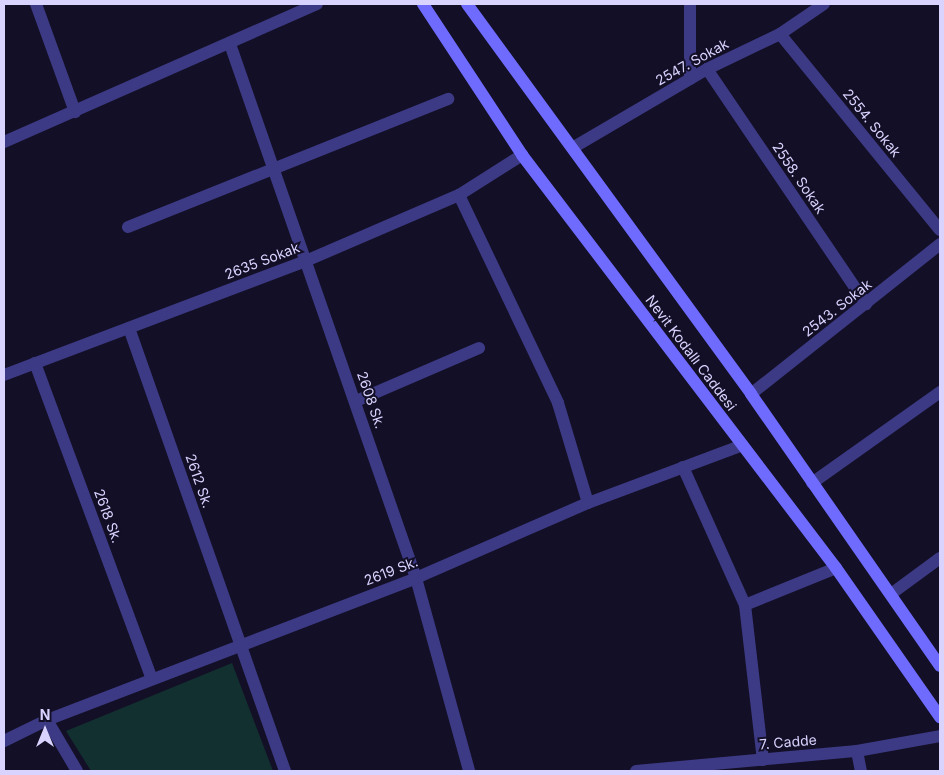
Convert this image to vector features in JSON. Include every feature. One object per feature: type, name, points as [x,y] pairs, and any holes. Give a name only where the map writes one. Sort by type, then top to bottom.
[{"type":"main road","name":"Nevit Kodallı Caddesi","points":[[423,4],[522,155],[836,568],[940,717]]},
{"type":"main road","name":"Nevit Kodallı Caddesi","points":[[467,4],[574,147],[751,394],[940,666]]},
{"type":"street","points":[[36,4],[75,112]]},
{"type":"street","points":[[4,142],[230,44],[317,4]]},
{"type":"street","points":[[690,4],[690,79]]},
{"type":"street","name":"2547. Sokak","points":[[574,147],[707,69],[780,34],[824,4]]},
{"type":"street","name":"2554. Sokak","points":[[780,34],[940,230]]},
{"type":"street","name":"2608 Sk.","points":[[230,44],[308,260],[416,578],[469,771]]},
{"type":"street","name":"2558. Sokak","points":[[707,69],[866,304]]},
{"type":"street","points":[[128,227],[448,99]]},
{"type":"street","name":"2635 Sokak","points":[[4,376],[308,260],[459,195],[522,155]]},
{"type":"street","points":[[459,195],[558,403],[588,503]]},
{"type":"street","name":"2543. Sokak","points":[[751,394],[940,244]]},
{"type":"street","name":"2612 Sk.","points":[[129,328],[285,771]]},
{"type":"street","points":[[356,401],[479,348]]},
{"type":"street","name":"2618 Sk.","points":[[35,363],[152,679]]},
{"type":"street","points":[[812,484],[940,392]]},
{"type":"street","name":"2619 Sk.","points":[[4,740],[47,720],[416,578],[588,503],[743,445]]},
{"type":"street","points":[[683,467],[745,605],[762,760]]},
{"type":"street","points":[[891,594],[940,558]]},
{"type":"street","points":[[745,605],[836,568]]},
{"type":"street","points":[[47,720],[77,771]]},
{"type":"street","name":"7. Cadde","points":[[636,771],[857,752],[940,736]]},
{"type":"street","points":[[857,752],[861,771]]},
{"type":"green space","points":[[232,663],[273,771],[91,771],[66,731]]}]
